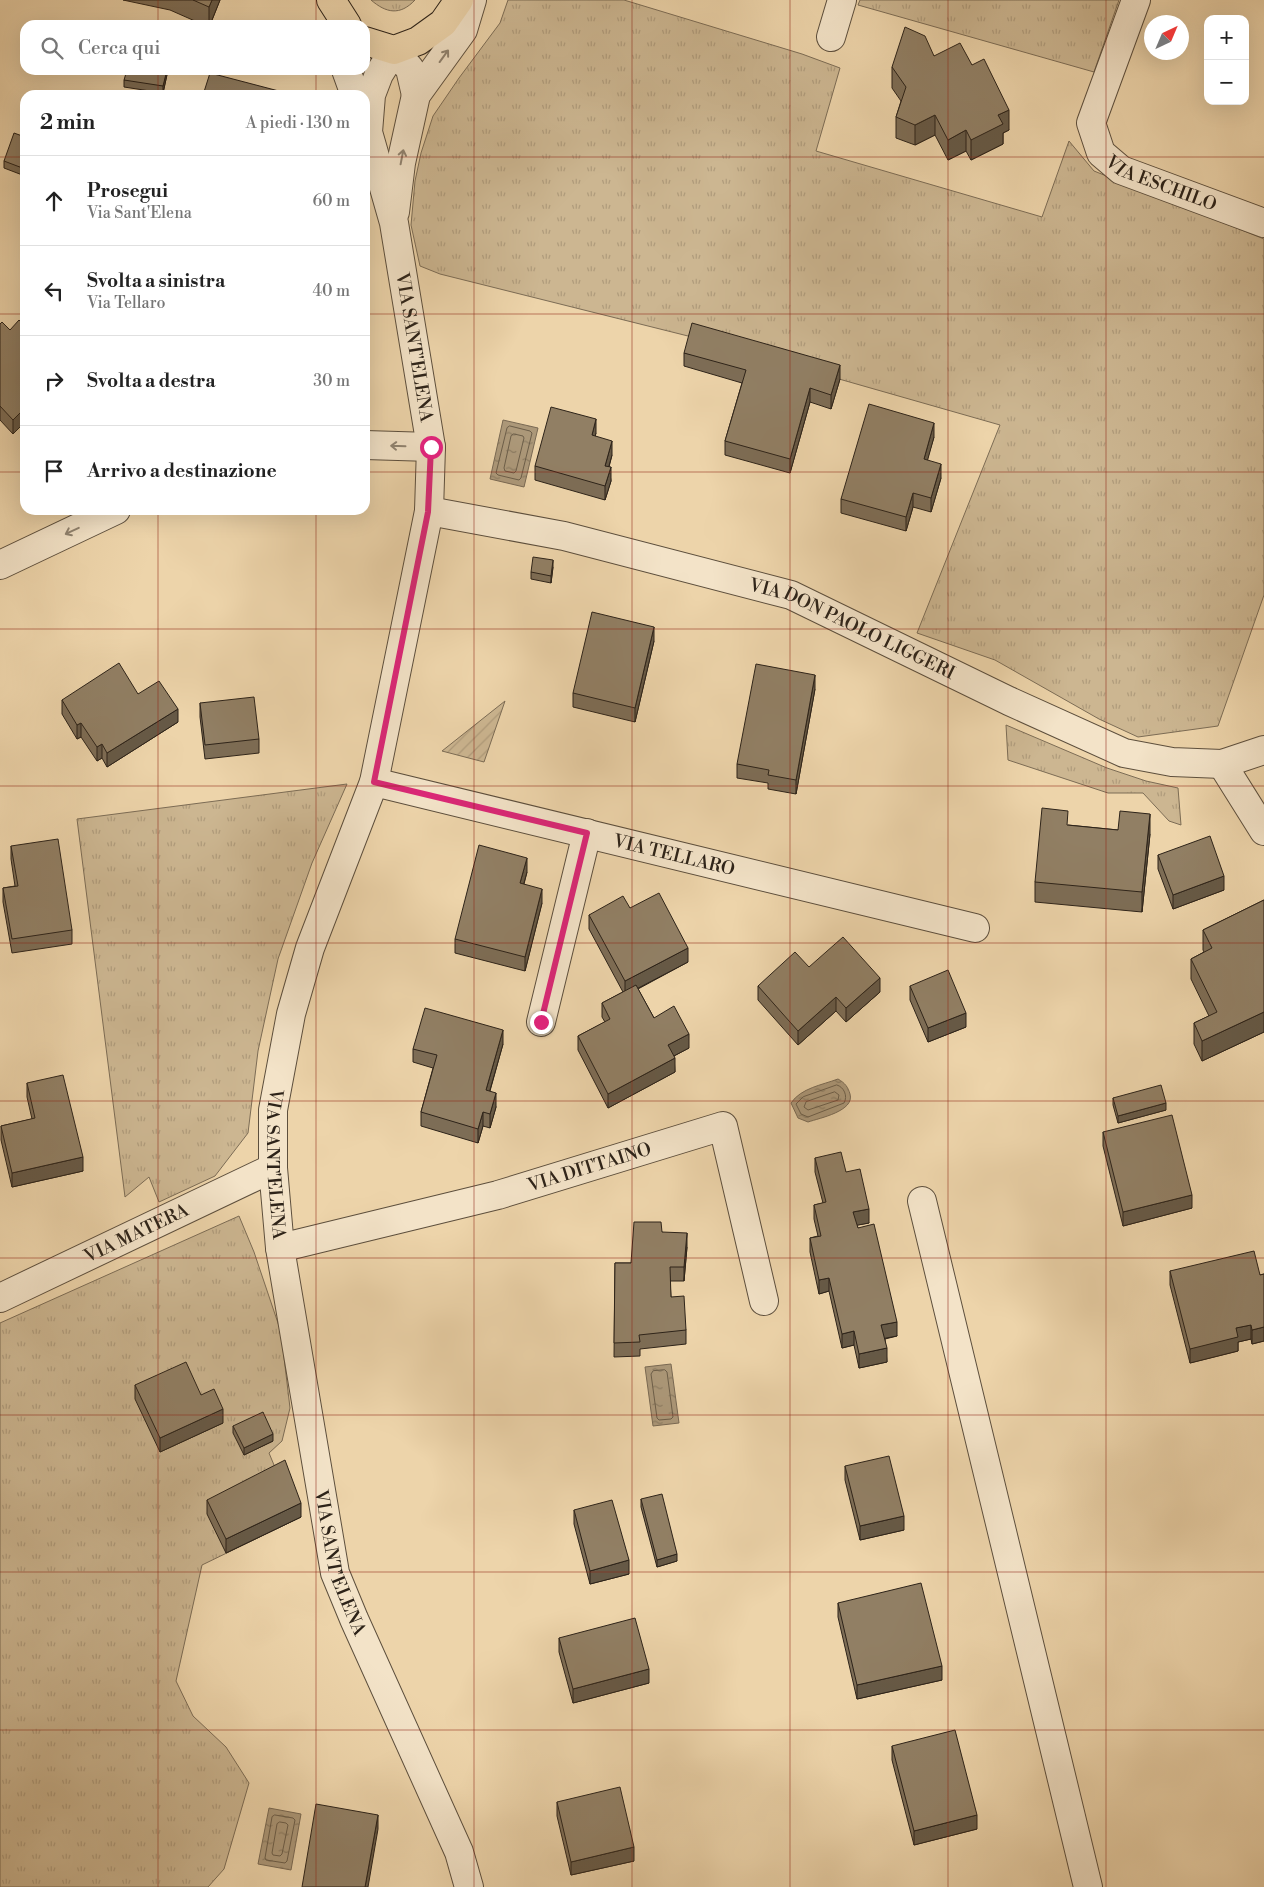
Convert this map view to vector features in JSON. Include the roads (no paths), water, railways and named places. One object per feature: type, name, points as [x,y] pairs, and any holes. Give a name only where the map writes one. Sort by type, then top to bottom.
[{"type":"main road","points":[[330,0],[344,20]]},
{"type":"main road","points":[[370,43],[394,50],[418,40],[443,23],[458,0]]},
{"type":"street","points":[[330,0],[334,20]]},
{"type":"street","points":[[394,223],[401,163],[416,95],[463,30],[472,0]]},
{"type":"street","points":[[831,37],[842,0]]},
{"type":"street","name":"VIA ESCHILO","points":[[1136,0],[1091,123],[1101,153],[1121,170],[1264,223]]},
{"type":"street","points":[[370,102],[379,74],[394,50],[410,69],[416,95]]},
{"type":"street","points":[[348,75],[352,90]]},
{"type":"street","points":[[370,142],[394,223]]},
{"type":"street","name":"VIA SANT'ELENA","points":[[394,223],[431,447],[428,512],[374,782],[310,948],[291,1014],[274,1110],[273,1168],[280,1248],[335,1573],[459,1852],[469,1887]]},
{"type":"street","points":[[370,445],[431,447]]},
{"type":"street","name":"VIA DON PAOLO LIGGERI","points":[[428,512],[564,536],[791,595],[1009,701],[1124,753],[1172,762],[1222,764],[1264,750]]},
{"type":"street","points":[[0,565],[105,515]]},
{"type":"street","points":[[1222,764],[1264,831]]},
{"type":"street","name":"VIA TELLARO","points":[[374,782],[975,928]]},
{"type":"street","points":[[541,1022],[587,833]]},
{"type":"street","name":"VIA DITTAINO","points":[[280,1248],[498,1196],[723,1126],[764,1301]]},
{"type":"street","name":"VIA MATERA","points":[[0,1298],[273,1168]]},
{"type":"street","points":[[922,1201],[1088,1887]]},
{"type":"water","points":[[503,420],[538,428],[524,487],[490,479]]},
{"type":"water","points":[[838,1079],[847,1087],[850,1094],[850,1100],[847,1105],[835,1113],[808,1122],[798,1118],[791,1103],[795,1098],[812,1088]]},
{"type":"water","points":[[671,1364],[679,1423],[653,1426],[645,1367]]},
{"type":"water","points":[[269,1808],[301,1814],[291,1870],[258,1864]]}]
